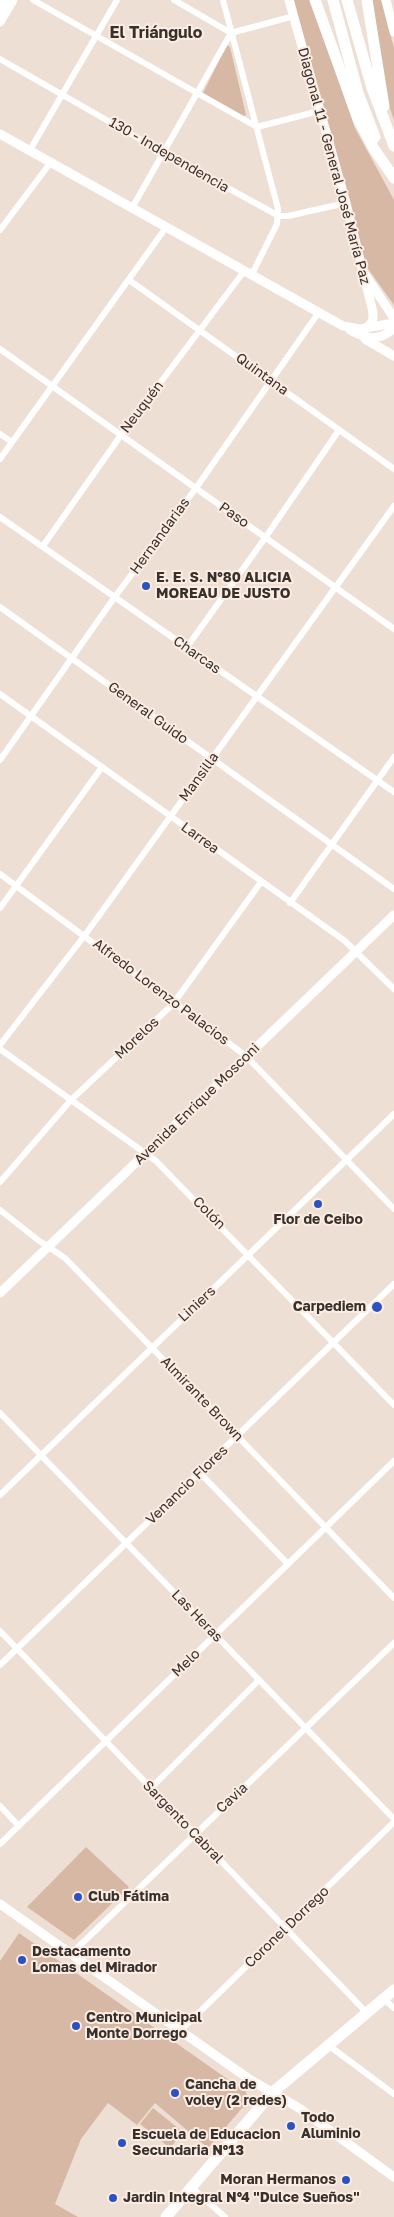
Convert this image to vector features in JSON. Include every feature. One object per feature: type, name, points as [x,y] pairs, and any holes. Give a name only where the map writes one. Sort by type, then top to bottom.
[{"type":"highway","points":[[314,0],[358,119],[374,149],[394,179]]},
{"type":"highway","points":[[333,0],[358,93],[394,179]]},
{"type":"highway","points":[[347,0],[372,88],[394,146]]},
{"type":"highway","points":[[367,0],[380,87],[394,136]]},
{"type":"highway","points":[[166,2217],[272,2092],[394,1990]]},
{"type":"main road","points":[[0,9],[5,0]]},
{"type":"main road","points":[[0,22],[13,0]]},
{"type":"main road","name":"Diagonal 11 - General José María Paz","points":[[289,0],[346,203],[373,316],[372,324],[362,332]]},
{"type":"main road","points":[[386,0],[394,32]]},
{"type":"main road","points":[[0,134],[343,326],[380,337],[394,328]]},
{"type":"main road","points":[[363,272],[394,318]]},
{"type":"main road","points":[[362,332],[394,322]]},
{"type":"main road","points":[[362,332],[394,356]]},
{"type":"main road","name":"Avenida Enrique Mosconi","points":[[0,1293],[394,915]]},
{"type":"main road","points":[[0,1904],[180,2030],[299,2108],[394,2176]]},
{"type":"street","points":[[33,0],[257,127],[319,110]]},
{"type":"street","points":[[30,150],[117,0]]},
{"type":"street","points":[[174,0],[231,33],[294,16]]},
{"type":"street","points":[[223,0],[279,216],[288,216],[346,203]]},
{"type":"street","points":[[132,208],[231,33]]},
{"type":"street","name":"130 - Independencia","points":[[0,59],[279,216]]},
{"type":"street","points":[[0,230],[51,162]]},
{"type":"street","name":"Neuquén","points":[[43,546],[121,435],[200,330],[248,272],[277,224],[279,216]]},
{"type":"street","points":[[0,459],[167,226]]},
{"type":"street","name":"Quintana","points":[[129,280],[394,469]]},
{"type":"street","name":"Hernandarias","points":[[0,760],[114,598],[196,488],[319,312]]},
{"type":"street","name":"Paso","points":[[0,349],[394,629]]},
{"type":"street","points":[[186,647],[265,538],[339,430]]},
{"type":"street","points":[[0,434],[12,442]]},
{"type":"street","name":"Mansilla","points":[[0,1047],[85,935],[337,588],[394,506]]},
{"type":"street","name":"Charcas","points":[[0,517],[394,792]]},
{"type":"street","name":"General Guido","points":[[0,607],[394,889]]},
{"type":"street","name":"Larrea","points":[[0,694],[356,951],[394,990]]},
{"type":"street","points":[[290,903],[394,757]]},
{"type":"street","points":[[0,908],[102,767]]},
{"type":"street","name":"Alfredo Lorenzo Palacios","points":[[0,874],[85,935],[173,1004],[246,1056],[394,1209]]},
{"type":"street","name":"Morelos","points":[[0,1182],[71,1100],[173,1004],[261,882]]},
{"type":"street","name":"Colón","points":[[0,1047],[156,1161],[249,1254],[394,1405]]},
{"type":"street","name":"Liniers","points":[[0,1495],[394,1114]]},
{"type":"street","name":"Almirante Brown","points":[[0,1210],[38,1240],[66,1258],[394,1598]]},
{"type":"street","name":"Venancio Flores","points":[[0,1665],[394,1284]]},
{"type":"street","name":"Las Heras","points":[[0,1413],[216,1634],[394,1821]]},
{"type":"street","name":"Melo","points":[[0,1844],[394,1461]]},
{"type":"street","points":[[200,1473],[288,1564]]},
{"type":"street","name":"Sargento Cabral","points":[[0,1631],[367,2013]]},
{"type":"street","name":"Cavia","points":[[71,1954],[394,1643]]},
{"type":"street","points":[[151,1788],[260,1680]]},
{"type":"street","points":[[0,1806],[19,1826]]},
{"type":"street","name":"Coronel Dorrego","points":[[180,2030],[394,1821]]},
{"type":"street","points":[[384,1999],[394,2008]]},
{"type":"street","points":[[328,2045],[394,2094]]},
{"type":"street","points":[[191,2187],[226,2217]]},
{"type":"shaded area","points":[[294,0],[311,0],[355,128],[394,200],[394,305],[366,266],[360,250]]},
{"type":"shaded area","points":[[371,0],[381,0],[394,48],[394,120],[388,103]]},
{"type":"shaded area","points":[[227,45],[230,47],[246,115],[244,116],[203,93]]},
{"type":"shaded area","name":"Club Fátima","points":[[86,1847],[129,1887],[74,1940],[27,1907]]},
{"type":"shaded area","name":"Centro Municipal Monte Dorrego","points":[[19,1933],[246,2092],[248,2101],[208,2148],[155,2103],[137,2125],[108,2103],[81,2139],[55,2204],[78,2217],[0,2217],[0,1961]]},
{"type":"shaded area","points":[[153,2108],[183,2132],[170,2148],[140,2124]]},
{"type":"place","name":"E. E. S. N°80 ALICIA MOREAU DE JUSTO","points":[[146,586]]},
{"type":"place","name":"Flor de Ceibo","points":[[318,1204]]},
{"type":"place","name":"Carpediem","points":[[377,1307]]},
{"type":"place","name":"Club Fátima","points":[[78,1897]]},
{"type":"place","name":"Destacamento Lomas del Mirador","points":[[22,1960]]},
{"type":"place","name":"Centro Municipal Monte Dorrego","points":[[76,2026]]},
{"type":"place","name":"Cancha de voley (2 redes)","points":[[175,2093]]},
{"type":"place","name":"Todo Aluminio","points":[[291,2126]]},
{"type":"place","name":"Escuela de Educacion Secundaria N°13","points":[[122,2143]]},
{"type":"place","name":"Moran Hermanos","points":[[346,2180]]},
{"type":"place","name":"Jardin Integral N°4 \"Dulce Sueños\"","points":[[113,2198]]},
{"type":"district","name":"El Triángulo","points":[[156,33]]}]
